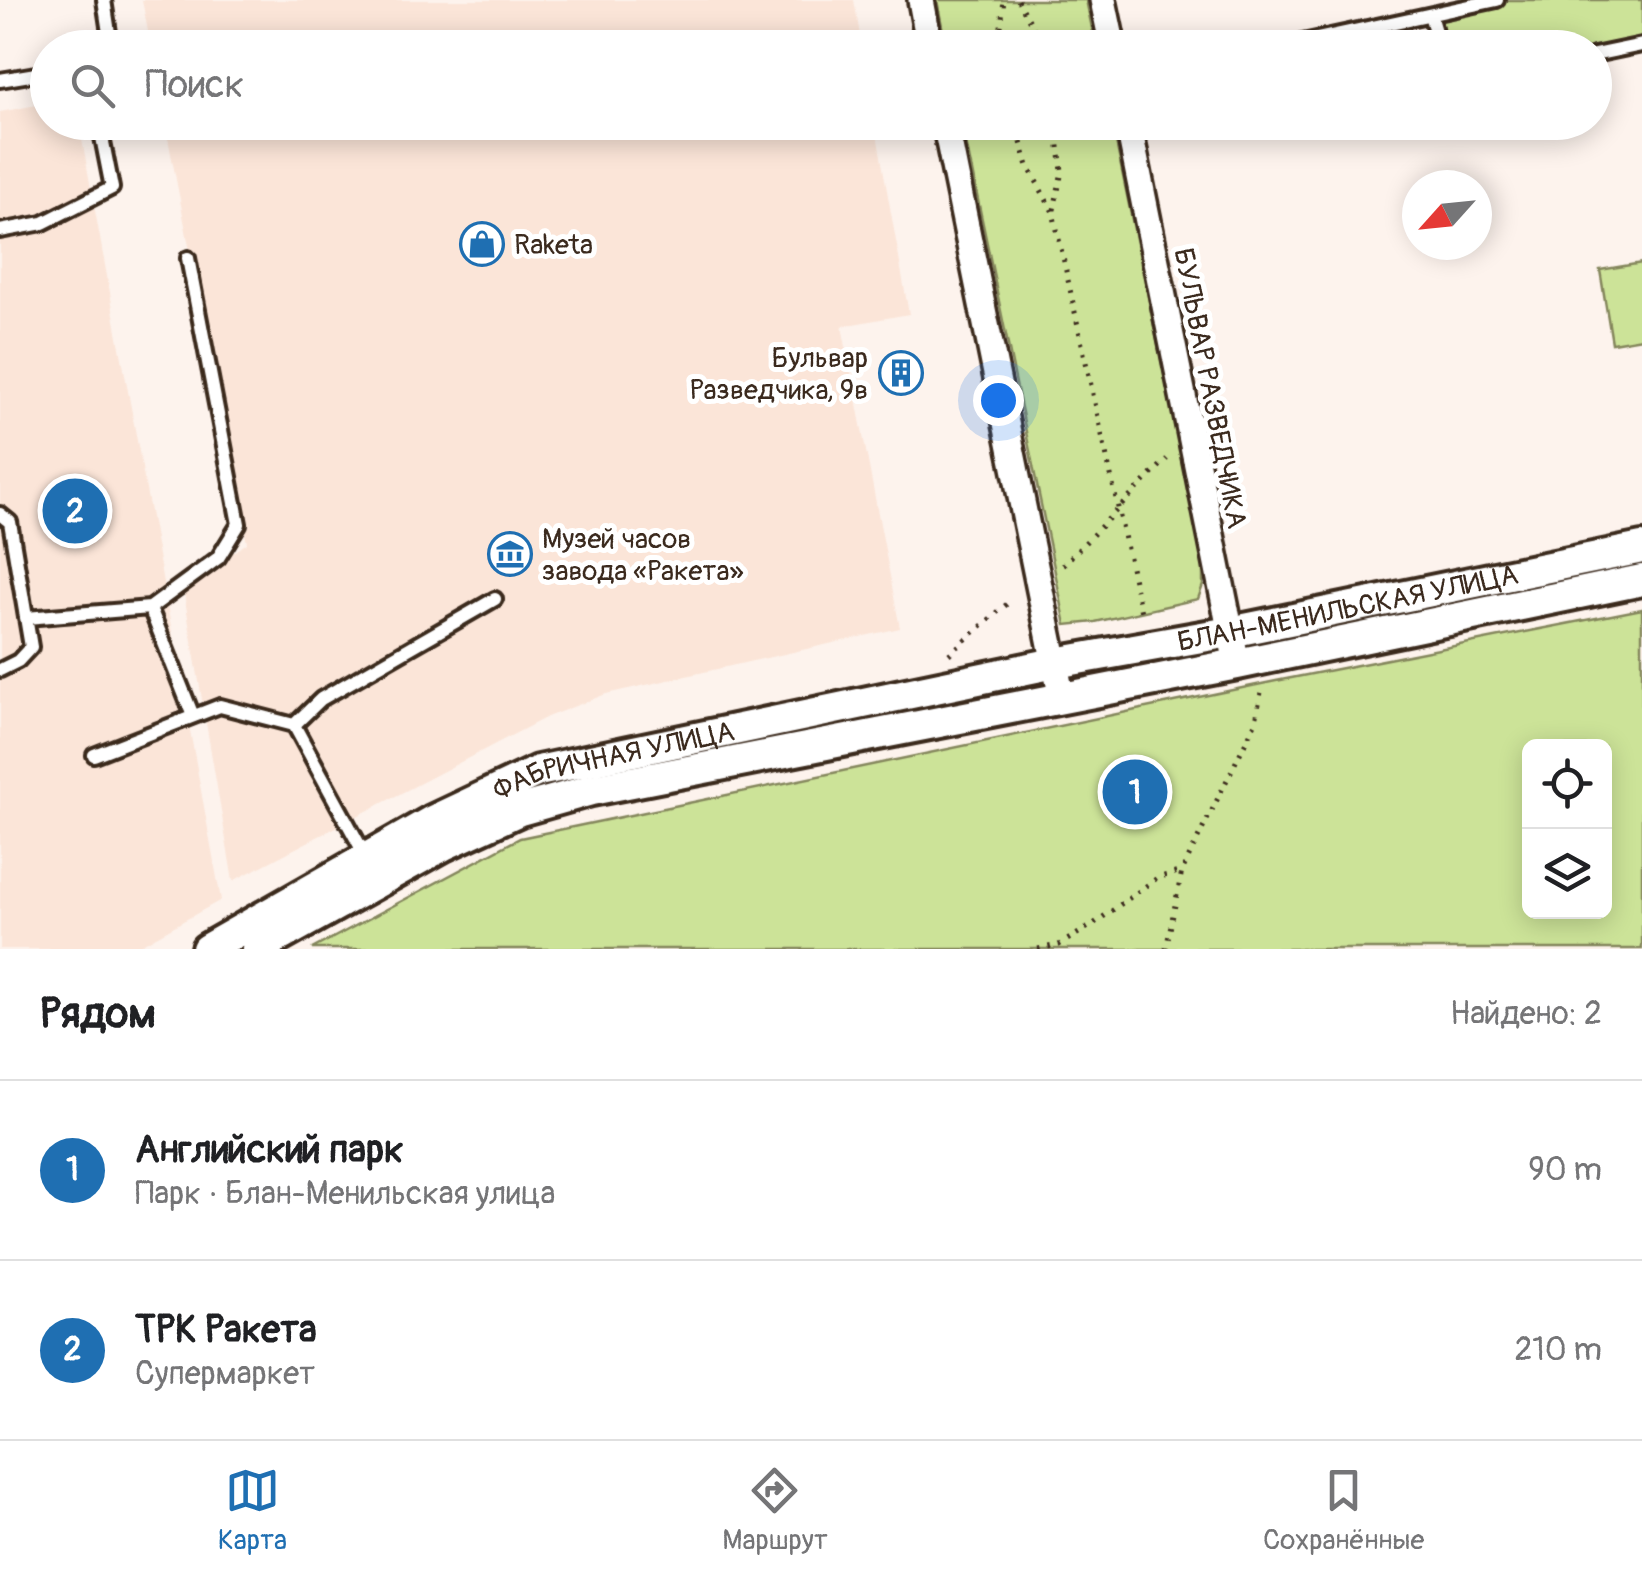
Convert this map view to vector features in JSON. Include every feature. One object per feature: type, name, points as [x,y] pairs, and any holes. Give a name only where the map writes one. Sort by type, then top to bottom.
[{"type":"street","points":[[920,0],[926,30]]},
{"type":"street","points":[[1103,0],[1109,30]]},
{"type":"street","points":[[950,140],[1062,699]]},
{"type":"street","name":"БУЛЬВАР РАЗВЕДЧИКА","points":[[1132,140],[1230,632],[1250,671]]},
{"type":"street","name":"БЛАН-МЕНИЛЬСКАЯ УЛИЦА","points":[[1055,663],[1230,632],[1642,548]]},
{"type":"street","name":"БЛАН-МЕНИЛЬСКАЯ УЛИЦА","points":[[1062,699],[1250,671],[1642,580]]},
{"type":"street","name":"ФАБРИЧНАЯ УЛИЦА","points":[[257,949],[373,869],[432,821],[538,770],[1055,663]]},
{"type":"street","name":"ФАБРИЧНАЯ УЛИЦА","points":[[207,949],[373,869],[444,845],[550,800],[1062,699]]},
{"type":"lane","points":[[104,0],[109,30]]},
{"type":"lane","points":[[1357,30],[1497,0]]},
{"type":"lane","points":[[1430,14],[1435,30]]},
{"type":"lane","points":[[1612,51],[1642,45]]},
{"type":"lane","points":[[0,80],[30,75]]},
{"type":"lane","points":[[0,230],[43,223],[112,188],[103,140]]},
{"type":"lane","points":[[26,618],[150,608],[218,558],[240,524],[188,258]]},
{"type":"lane","points":[[0,514],[10,522],[31,647],[0,670]]},
{"type":"lane","points":[[294,726],[321,699],[495,599]]},
{"type":"lane","points":[[150,608],[193,716]]},
{"type":"lane","points":[[94,755],[220,706],[294,726],[373,869]]},
{"type":"path","points":[[1001,30],[1004,0]]},
{"type":"path","points":[[1018,0],[1035,30]]},
{"type":"path","points":[[1020,140],[1028,166],[1053,212],[1142,618]]},
{"type":"path","points":[[1053,212],[1062,171],[1058,140]]},
{"type":"path","points":[[1062,566],[1168,458]]},
{"type":"path","points":[[949,654],[1007,604]]},
{"type":"path","points":[[1166,949],[1182,871],[1256,721],[1250,671]]},
{"type":"path","points":[[1038,949],[1059,944],[1092,925],[1157,878],[1182,871]]},
{"type":"shaded area","points":[[142,0],[854,0],[859,30],[148,30]]},
{"type":"shaded area","points":[[30,106],[30,140],[82,140],[221,900],[133,949],[0,949],[0,112]]},
{"type":"shaded area","points":[[168,140],[878,140],[909,314],[842,326],[900,628],[606,694],[547,717],[233,881],[183,588],[247,543]]},
{"type":"green space","points":[[937,0],[1086,0],[1092,30],[943,30]]},
{"type":"green space","points":[[1497,0],[1642,0],[1642,45],[1612,51],[1612,30],[1435,30],[1430,15]]},
{"type":"green space","points":[[966,140],[1116,140],[1203,562],[1203,585],[1198,599],[1066,625]]},
{"type":"green space","points":[[1642,263],[1642,338],[1612,343],[1600,270]]},
{"type":"green space","points":[[1642,609],[1642,949],[312,949],[520,838]]},
{"type":"place","name":"Raketa","points":[[482,244]]},
{"type":"place","name":"Бульвар Разведчика, 9в","points":[[901,373]]},
{"type":"place","name":"ТРК Ракета","points":[[75,511]]},
{"type":"place","name":"Музей часов завода «Ракета»","points":[[510,554]]},
{"type":"place","name":"Английский парк","points":[[1135,792]]}]
